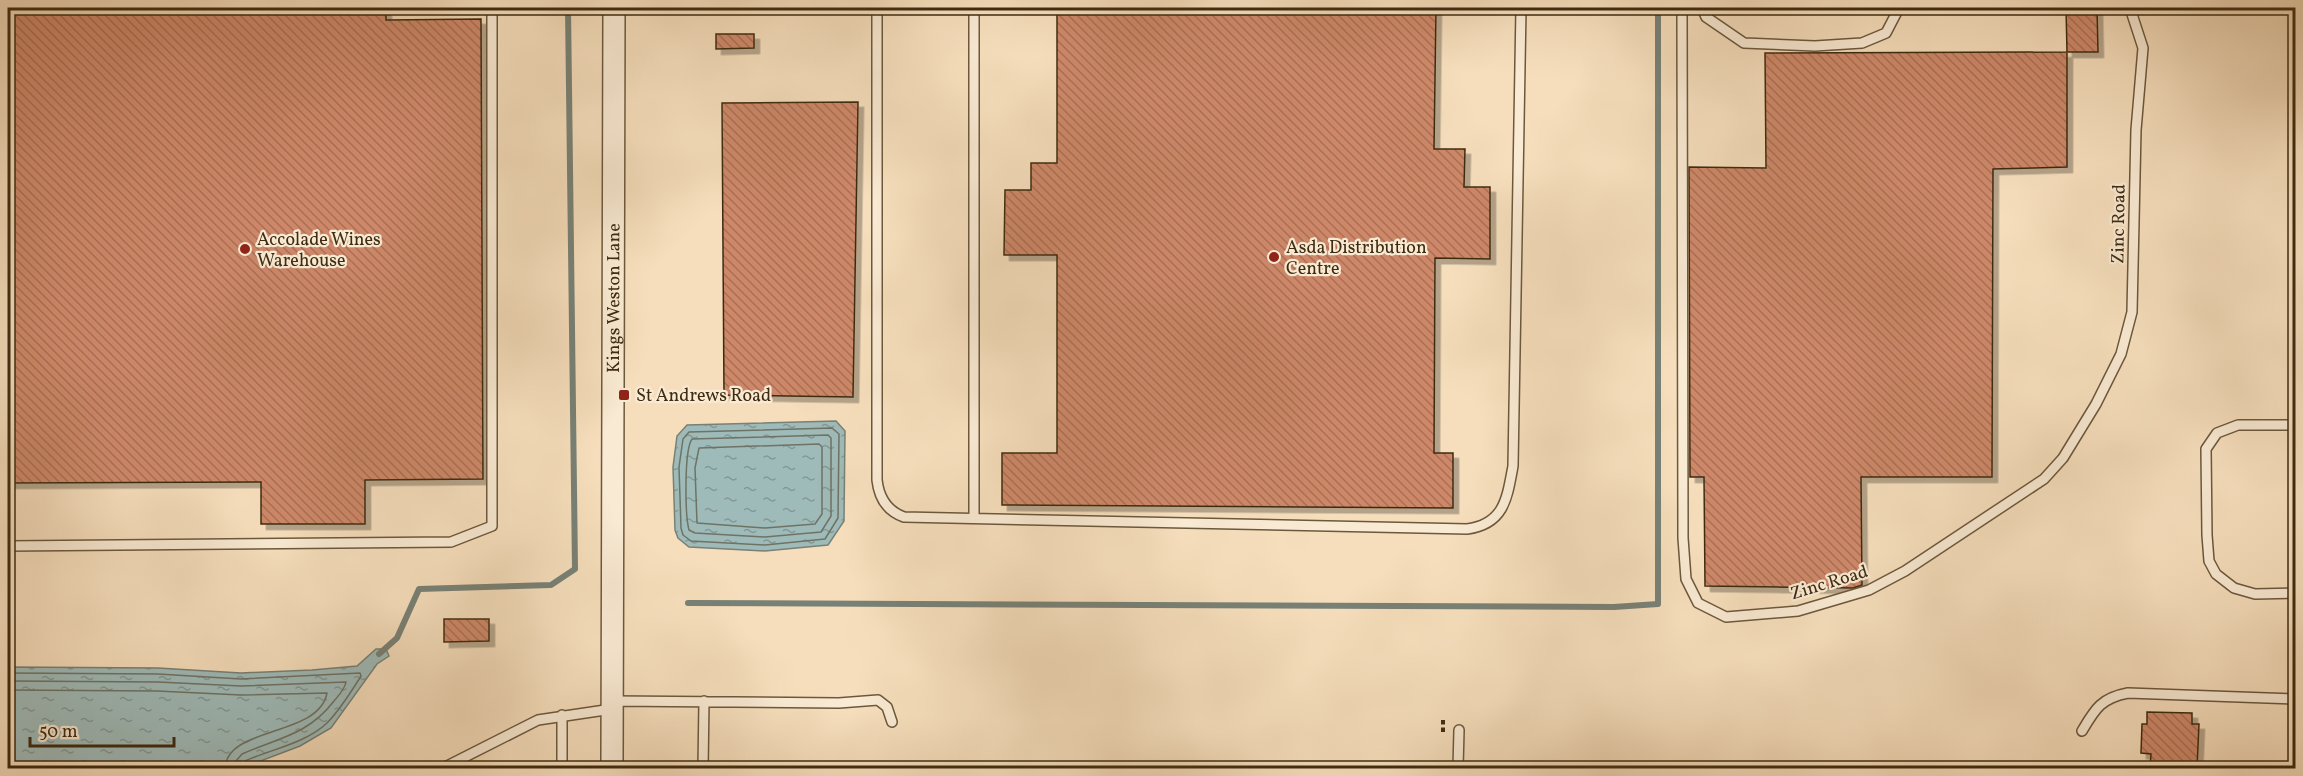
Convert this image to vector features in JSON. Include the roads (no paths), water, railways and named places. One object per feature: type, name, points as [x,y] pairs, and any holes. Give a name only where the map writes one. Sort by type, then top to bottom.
[{"type":"street","name":"Kings Weston Lane","points":[[612,768],[614,8]]},
{"type":"lane","points":[[8,546],[451,542],[492,526],[492,8]]},
{"type":"lane","points":[[877,8],[878,489],[888,507],[904,517],[1467,529],[1482,527],[1491,522],[1500,512],[1513,466],[1521,8]]},
{"type":"lane","points":[[974,8],[974,518]]},
{"type":"lane","name":"Zinc Road","points":[[1682,8],[1685,569],[1686,579],[1698,603],[1726,617],[1798,611],[1869,590],[1905,571],[2044,479],[2063,458],[2096,404],[2121,354],[2132,312],[2136,130],[2143,48],[2130,8]]},
{"type":"lane","points":[[1702,8],[1706,17],[1744,43],[1815,46],[1862,43],[1886,33],[1899,8]]},
{"type":"lane","points":[[2295,425],[2238,425],[2217,433],[2206,449],[2206,536],[2209,561],[2216,574],[2234,588],[2255,594],[2295,592]]},
{"type":"lane","points":[[2082,731],[2095,709],[2111,696],[2128,693],[2295,699]]},
{"type":"lane","points":[[443,768],[538,720],[612,705],[704,701],[839,703],[878,700],[887,707],[892,722]]},
{"type":"lane","points":[[704,701],[704,768]]},
{"type":"lane","points":[[562,715],[562,768]]},
{"type":"lane","points":[[1458,768],[1459,730]]},
{"type":"water","points":[[836,421],[845,431],[844,521],[828,545],[765,551],[689,547],[678,538],[675,530],[673,467],[677,436],[687,425]]},
{"type":"water","points":[[376,649],[386,649],[389,656],[377,664],[331,728],[300,746],[242,768],[8,768],[8,667],[158,668],[241,673],[312,670],[357,666]]},
{"type":"waterway","points":[[379,654],[397,638],[419,589],[551,585],[575,569],[568,8]]},
{"type":"waterway","points":[[688,603],[1614,607],[1658,604],[1658,8]]},
{"type":"place","name":"Accolade Wines Warehouse","points":[[245,249]]},
{"type":"place","name":"Asda Distribution Centre","points":[[1274,257]]},
{"type":"place","name":"St Andrews Road","points":[[624,395]]}]
